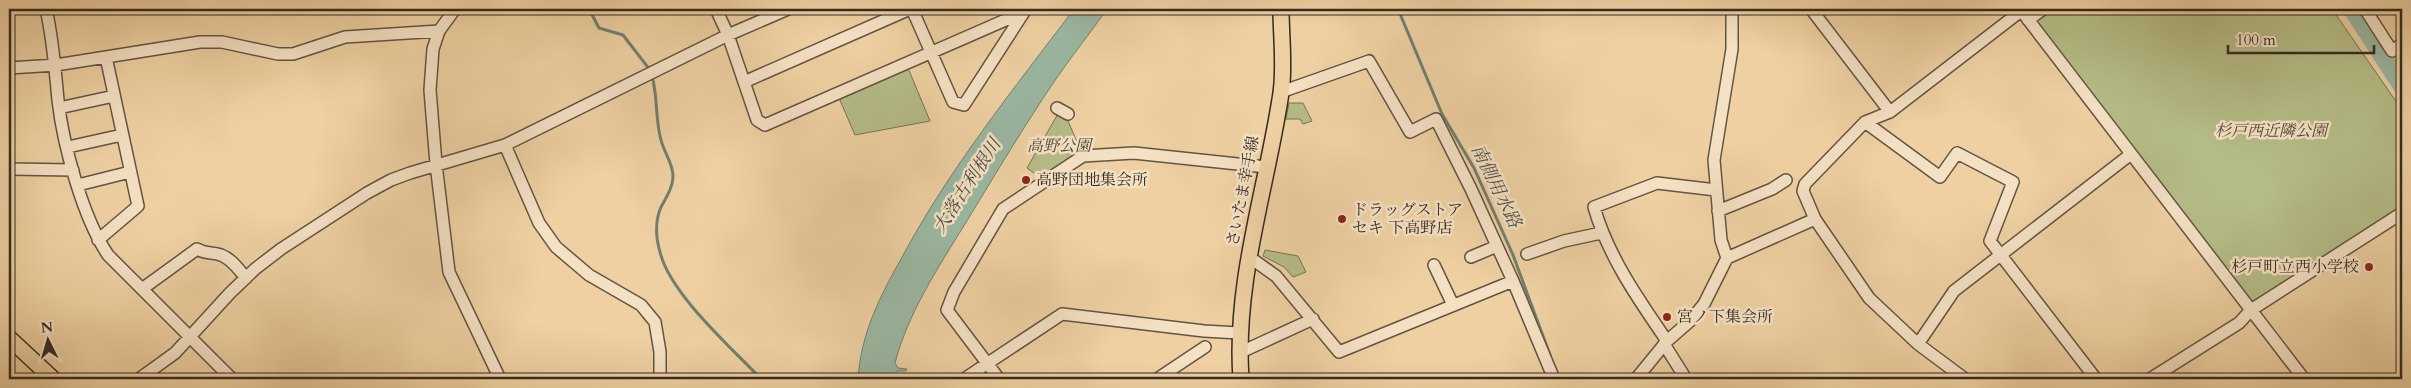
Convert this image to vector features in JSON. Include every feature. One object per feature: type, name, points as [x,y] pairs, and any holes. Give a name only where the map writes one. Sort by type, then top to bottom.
[{"type":"main road","name":"さいたま幸手線","points":[[1241,379],[1239,333],[1248,256],[1281,92],[1283,55],[1281,9]]},
{"type":"main road","points":[[9,338],[53,379]]},
{"type":"street","points":[[46,9],[56,65],[59,108],[73,170],[98,240],[108,255],[232,379]]},
{"type":"street","points":[[455,9],[439,31],[433,49],[430,90],[436,164],[449,272],[500,379]]},
{"type":"street","points":[[716,9],[728,36],[757,120],[765,125],[1023,10]]},
{"type":"street","points":[[139,379],[175,353],[191,338],[230,293],[281,249],[367,192],[391,180],[436,164],[505,145],[728,36],[764,14],[788,9]]},
{"type":"street","points":[[744,82],[911,9],[954,102],[964,105],[1023,10]]},
{"type":"street","points":[[1727,258],[1721,240],[1714,160],[1732,49],[1732,9]]},
{"type":"street","points":[[1811,9],[1890,112]]},
{"type":"street","points":[[1964,379],[1918,344],[1869,298],[1815,219],[1802,191],[1805,184],[1865,122],[1890,112],[2023,13],[2043,9]]},
{"type":"street","points":[[2365,9],[2392,51],[2402,44]]},
{"type":"street","points":[[2023,13],[2304,379]]},
{"type":"street","points":[[9,68],[56,65],[207,42],[222,42],[278,54],[293,54],[345,37],[439,31]]},
{"type":"street","points":[[98,240],[138,206],[106,57]]},
{"type":"street","points":[[1281,92],[1369,61],[1410,132],[1436,119],[1513,280],[1554,379]]},
{"type":"street","points":[[59,108],[114,96]]},
{"type":"street","points":[[1057,108],[1068,114]]},
{"type":"street","points":[[1865,122],[1940,177],[1957,153],[2013,182],[1990,241],[2096,379]]},
{"type":"street","points":[[68,147],[122,134]]},
{"type":"street","points":[[505,145],[539,223],[556,247],[589,275],[641,306],[655,322],[660,352],[660,379]]},
{"type":"street","points":[[1000,379],[947,310],[954,292],[1003,209],[1084,156],[1134,153],[1266,167]]},
{"type":"street","points":[[1918,344],[1954,291],[2131,154]]},
{"type":"street","points":[[9,170],[73,170]]},
{"type":"street","points":[[78,185],[130,172]]},
{"type":"street","points":[[1718,211],[1772,189],[1786,180]]},
{"type":"street","points":[[1686,379],[1632,290],[1601,233],[1594,207],[1657,183],[1716,190]]},
{"type":"street","points":[[2150,379],[2239,322],[2251,310],[2402,213]]},
{"type":"street","points":[[1636,379],[1665,343],[1690,321],[1704,304],[1727,258],[1815,219]]},
{"type":"street","points":[[1527,254],[1564,241],[1601,233]]},
{"type":"street","points":[[1471,257],[1497,246]]},
{"type":"street","points":[[142,289],[197,249],[203,253],[222,255],[231,261],[246,278]]},
{"type":"street","points":[[1248,256],[1276,276],[1339,352],[1513,280]]},
{"type":"street","points":[[1434,264],[1453,306]]},
{"type":"street","points":[[964,379],[1062,314],[1204,331],[1239,333]]},
{"type":"street","points":[[1239,353],[1313,319]]},
{"type":"street","points":[[1157,379],[1205,347]]},
{"type":"green space","name":"杉戸西近隣公園","points":[[2055,9],[2332,9],[2402,110],[2402,206],[2252,304],[2036,21]]},
{"type":"green space","points":[[908,68],[930,121],[855,135],[839,98]]},
{"type":"green space","points":[[1289,103],[1303,103],[1312,121],[1303,124],[1300,119],[1286,119]]},
{"type":"green space","name":"高野公園","points":[[1059,112],[1065,114],[1081,151],[1041,178],[1027,168]]},
{"type":"green space","points":[[1265,250],[1298,256],[1306,272],[1293,277],[1284,267],[1263,256]]},
{"type":"water","name":"大落古利根川","points":[[1074,9],[1107,9],[1064,67],[1034,112],[925,291],[908,326],[895,363],[898,368],[907,369],[906,371],[897,371],[893,379],[858,379],[863,347],[872,317],[885,288],[920,226],[940,193],[1005,100]]},
{"type":"waterway","points":[[589,9],[599,28],[623,35],[650,70]]},
{"type":"waterway","name":"南側用水路","points":[[1398,9],[1442,114],[1474,168],[1513,255],[1550,355]]},
{"type":"waterway","points":[[2352,9],[2402,86]]},
{"type":"waterway","points":[[652,76],[659,132],[672,167],[673,176],[671,188],[661,207],[658,218],[657,235],[660,252],[666,268],[676,285],[703,320],[761,379]]},
{"type":"place","name":"高野団地集会所","points":[[1026,180]]},
{"type":"place","name":"ドラッグストア セキ 下高野店","points":[[1342,219]]},
{"type":"place","name":"杉戸町立西小学校","points":[[2369,267]]},
{"type":"place","name":"宮ノ下集会所","points":[[1667,317]]}]
